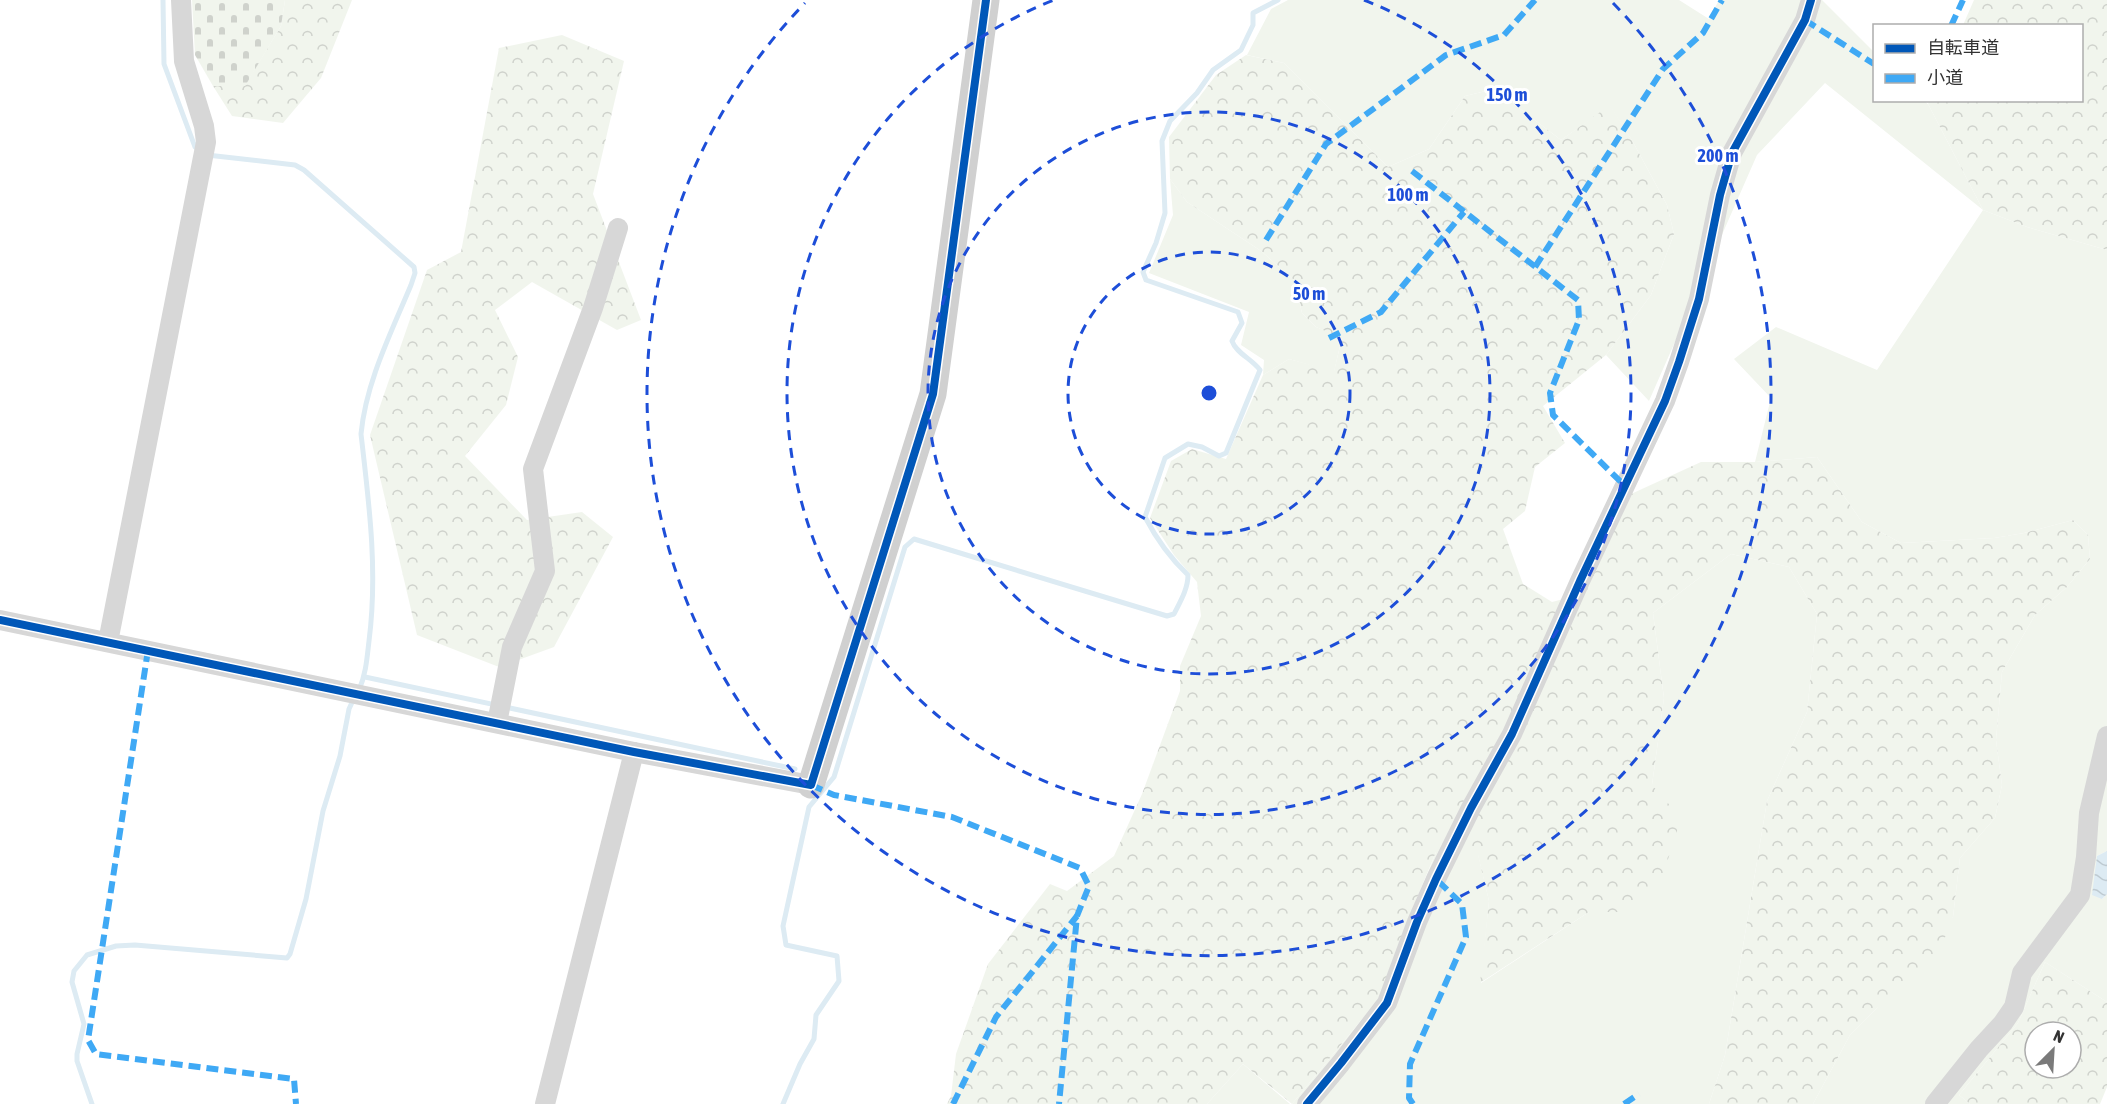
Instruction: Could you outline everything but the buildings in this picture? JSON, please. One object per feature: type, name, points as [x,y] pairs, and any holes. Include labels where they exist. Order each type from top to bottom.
[{"type":"street","points":[[108,642],[204,152],[204,126],[183,61],[182,0]]},
{"type":"street","points":[[0,620],[634,752],[811,785],[933,394],[986,0]]},
{"type":"street","points":[[1307,1104],[1387,1003],[1417,922],[1436,879],[1471,808],[1512,734],[1580,581],[1665,401],[1699,299],[1720,195],[1732,153],[1804,20],[1811,0]]},
{"type":"street","points":[[497,723],[512,647],[545,571],[533,470],[593,308],[618,228]]},
{"type":"street","points":[[1935,1104],[2003,1023],[2014,1007],[2022,973],[2080,895],[2089,813],[2107,736]]},
{"type":"street","points":[[545,1104],[634,752]]},
{"type":"green space","points":[[192,0],[285,0],[281,26],[245,86],[213,86],[195,55]]},
{"type":"green space","points":[[285,0],[352,0],[321,78],[283,123],[232,116],[213,86],[245,85],[281,26]]},
{"type":"green space","points":[[1288,0],[1679,0],[1709,19],[1719,0],[1822,0],[1873,51],[1873,102],[1925,102],[1928,104],[1983,210],[1825,83],[1757,155],[1649,401],[1606,355],[1651,295],[1674,234],[1667,205],[1633,142],[1610,106],[1561,140],[1494,89],[1465,96],[1429,149],[1388,167],[1284,63],[1247,55],[1271,9]]},
{"type":"green space","points":[[1974,0],[2107,0],[2107,250],[2027,227],[1983,210],[1928,104],[1929,102],[2083,102],[2083,24],[1963,24]]},
{"type":"green space","points":[[562,35],[624,61],[593,194],[641,320],[617,330],[532,282],[495,310],[518,357],[506,405],[465,456],[527,520],[582,512],[613,537],[554,647],[499,667],[417,635],[370,435],[427,270],[461,252],[499,48]]},
{"type":"green space","points":[[1246,55],[1284,63],[1388,167],[1429,149],[1465,96],[1494,89],[1561,140],[1610,105],[1633,142],[1667,205],[1674,234],[1651,295],[1606,355],[1543,406],[1565,443],[1535,467],[1525,511],[1503,529],[1523,584],[1552,602],[1579,595],[1631,494],[1701,462],[1755,462],[1817,457],[1862,522],[1901,543],[1994,538],[2073,520],[2088,535],[2090,559],[2067,587],[2035,615],[2002,672],[1996,740],[2002,785],[1995,818],[1960,858],[1953,917],[1933,968],[1877,1008],[1850,1035],[1813,1104],[1709,1104],[1725,1055],[1767,801],[1807,712],[1817,614],[1789,567],[1731,554],[1653,613],[1664,698],[1652,785],[1681,818],[1658,891],[1630,912],[1589,912],[1480,983],[1489,901],[1478,855],[1436,852],[1377,1001],[1292,1104],[1243,1064],[1207,1104],[947,1104],[951,1096],[956,1054],[988,964],[1050,884],[1067,891],[1114,856],[1142,794],[1180,691],[1180,666],[1201,616],[1197,582],[1174,555],[1150,518],[1171,461],[1192,449],[1226,459],[1263,375],[1289,359],[1334,371],[1342,338],[1316,327],[1302,313],[1294,280],[1261,251],[1187,202],[1170,179],[1169,137],[1216,75]]},
{"type":"green space","points":[[1170,179],[1187,202],[1261,251],[1294,280],[1302,313],[1316,327],[1342,337],[1334,372],[1289,359],[1263,375],[1264,360],[1241,345],[1249,312],[1149,273],[1173,215]]},
{"type":"green space","points":[[1983,210],[2027,227],[2107,250],[2107,851],[2097,856],[2102,899],[2107,894],[2107,1002],[2045,962],[2018,1023],[1959,1095],[1970,1104],[1813,1104],[1850,1035],[1877,1008],[1953,917],[1960,858],[1995,818],[2002,785],[1996,740],[2002,672],[2035,615],[2067,587],[2090,559],[2088,535],[2073,520],[1994,538],[1901,543],[1862,522],[1817,457],[1755,462],[1771,398],[1734,359],[1776,327],[1877,370]]},
{"type":"green space","points":[[1731,554],[1789,567],[1817,614],[1807,712],[1767,801],[1725,1055],[1709,1104],[1292,1104],[1377,1001],[1436,852],[1478,854],[1489,901],[1481,983],[1589,912],[1630,912],[1664,698],[1653,613]]},
{"type":"green space","points":[[2045,962],[2107,1002],[2107,1087],[2100,1104],[1970,1104],[1959,1095],[2018,1023]]},
{"type":"green space","points":[[1243,1064],[1290,1104],[1207,1104]]},
{"type":"water","points":[[2107,851],[2107,894],[2102,899],[2092,895],[2097,856]]},
{"type":"waterway","points":[[163,0],[164,64],[195,147],[207,155],[295,165],[304,170],[414,267],[415,273],[411,285],[374,377],[361,434],[371,537],[373,589],[367,660],[359,690]]},
{"type":"waterway","points":[[783,1104],[800,1064],[814,1039],[816,1015],[839,981],[837,956],[786,945],[783,926],[809,807],[834,777],[905,547],[914,539],[1167,616],[1174,614],[1183,595],[1188,575],[1164,548],[1145,517],[1165,458],[1188,444],[1202,447],[1219,456],[1226,453],[1260,370],[1237,349],[1232,341],[1242,323],[1238,312],[1146,280],[1143,272],[1156,243],[1165,213],[1162,141],[1170,121],[1197,93],[1213,70],[1241,50],[1253,25],[1253,13],[1278,0]]},
{"type":"waterway","points":[[365,677],[795,769]]},
{"type":"waterway","points":[[92,1104],[77,1061],[84,1024],[72,982],[74,971],[87,955],[116,946],[135,945],[287,958],[306,899],[323,811],[340,756],[349,709],[354,698]]},
{"type":"marked path","points":[[1266,240],[1326,144],[1446,55],[1504,35],[1535,0]]},
{"type":"marked path","points":[[1535,267],[1663,69],[1703,33],[1722,0]]},
{"type":"marked path","points":[[1952,24],[1963,0]]},
{"type":"marked path","points":[[1805,20],[1873,63]]},
{"type":"marked path","points":[[1412,171],[1578,300],[1579,320],[1550,393],[1553,415],[1624,485]]},
{"type":"marked path","points":[[1329,338],[1381,312],[1464,212]]},
{"type":"marked path","points":[[148,650],[88,1040],[96,1054],[294,1079],[296,1104]]},
{"type":"marked path","points":[[811,785],[834,795],[952,817],[1080,868],[1089,886],[1077,916],[1059,1104]]},
{"type":"marked path","points":[[1413,1104],[1409,1098],[1410,1064],[1466,937],[1462,904],[1436,879]]},
{"type":"marked path","points":[[953,1104],[996,1017],[1077,916]]},
{"type":"marked path","points":[[1624,1104],[1639,1094]]},
{"type":"cycle path","points":[[0,620],[634,752],[811,785],[933,394],[986,0]]},
{"type":"cycle path","points":[[1307,1104],[1387,1003],[1417,922],[1436,879],[1471,808],[1512,734],[1580,581],[1665,401],[1699,299],[1720,195],[1732,153],[1805,20],[1811,0]]}]
